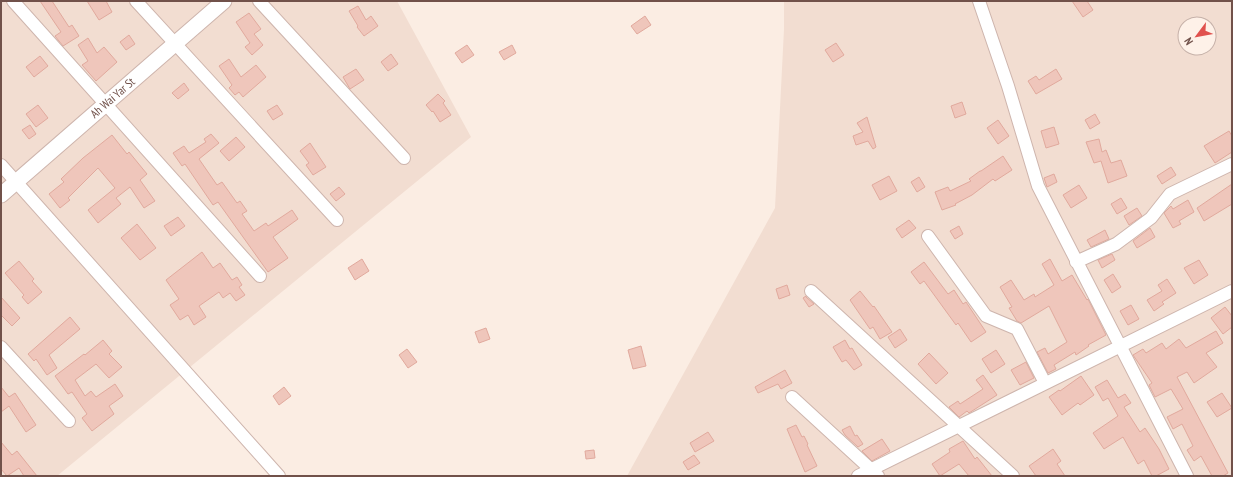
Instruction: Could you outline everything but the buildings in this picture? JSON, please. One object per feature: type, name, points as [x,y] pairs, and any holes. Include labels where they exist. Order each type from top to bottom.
[{"type":"street","points":[[13,1],[260,276]]},
{"type":"street","points":[[136,1],[337,220]]},
{"type":"street","name":"Ah Wai Yar St","points":[[1,195],[224,1]]},
{"type":"street","points":[[259,1],[404,158]]},
{"type":"street","points":[[979,1],[1008,86],[1038,186],[1187,476]]},
{"type":"street","points":[[1076,262],[1116,244],[1151,218],[1170,194],[1232,164]]},
{"type":"street","points":[[1,165],[278,476]]},
{"type":"street","points":[[928,236],[986,316],[1017,329],[1045,383]]},
{"type":"street","points":[[811,291],[1013,476]]},
{"type":"street","points":[[858,476],[874,473],[959,426],[1232,291]]},
{"type":"street","points":[[1,347],[69,421]]},
{"type":"street","points":[[792,397],[874,473]]},
{"type":"shaded area","points":[[1,1],[397,1],[471,137],[57,476],[1,476]]},
{"type":"shaded area","points":[[784,1],[1232,1],[1232,476],[627,476],[775,208],[784,29]]}]
